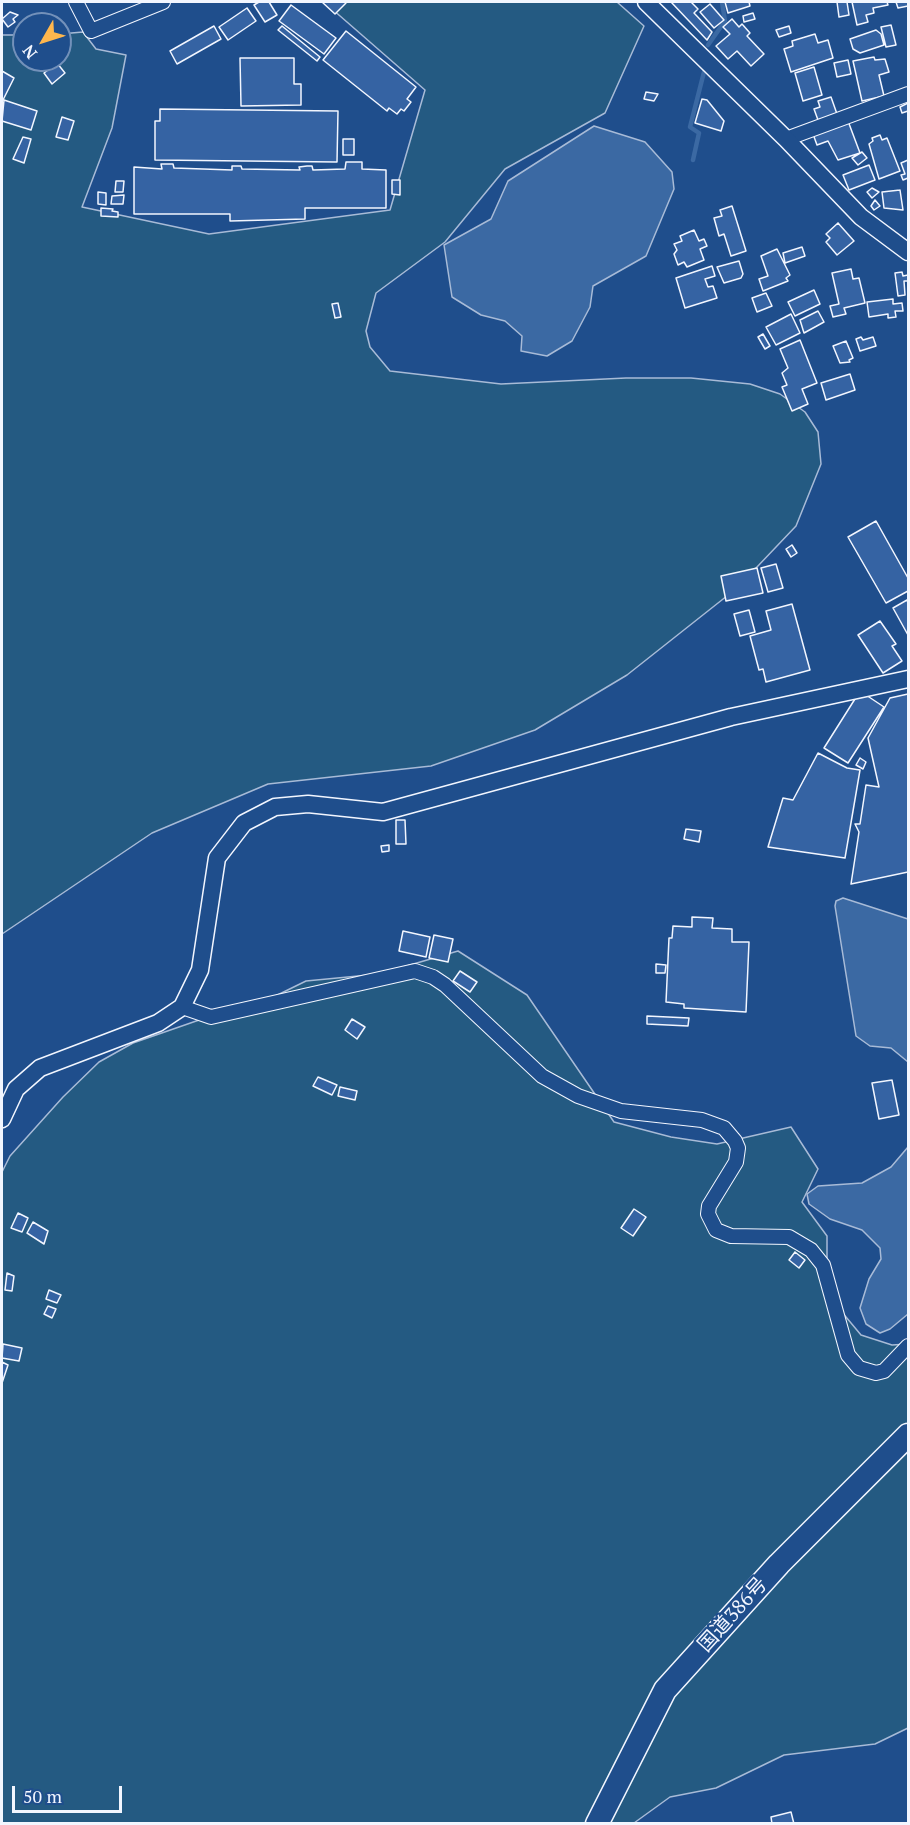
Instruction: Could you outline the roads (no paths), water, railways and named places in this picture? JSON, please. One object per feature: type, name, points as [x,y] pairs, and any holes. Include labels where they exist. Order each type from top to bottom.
[{"type":"highway","name":"国道386号","points":[[597,1824],[665,1690],[779,1564],[909,1435]]},
{"type":"street","points":[[76,2],[91,31],[163,2]]},
{"type":"street","points":[[646,2],[786,139],[861,217],[909,252]]},
{"type":"street","points":[[786,139],[909,94]]},
{"type":"street","points":[[2,1119],[16,1089],[40,1068],[158,1023],[182,1007],[200,970],[217,858],[244,823],[275,807],[308,804],[383,812],[731,717],[909,679]]},
{"type":"street","points":[[182,1007],[211,1017],[415,971],[433,977],[542,1076],[578,1096],[621,1111],[702,1120],[724,1128],[738,1148],[736,1162],[709,1206],[708,1214],[716,1230],[731,1236],[789,1237],[812,1250],[823,1264],[848,1355],[859,1368],[876,1373],[884,1371],[909,1346]]},
{"type":"waterway","points":[[708,45],[725,21],[722,2]]},
{"type":"waterway","points":[[693,160],[699,133],[690,127],[704,72]]}]
